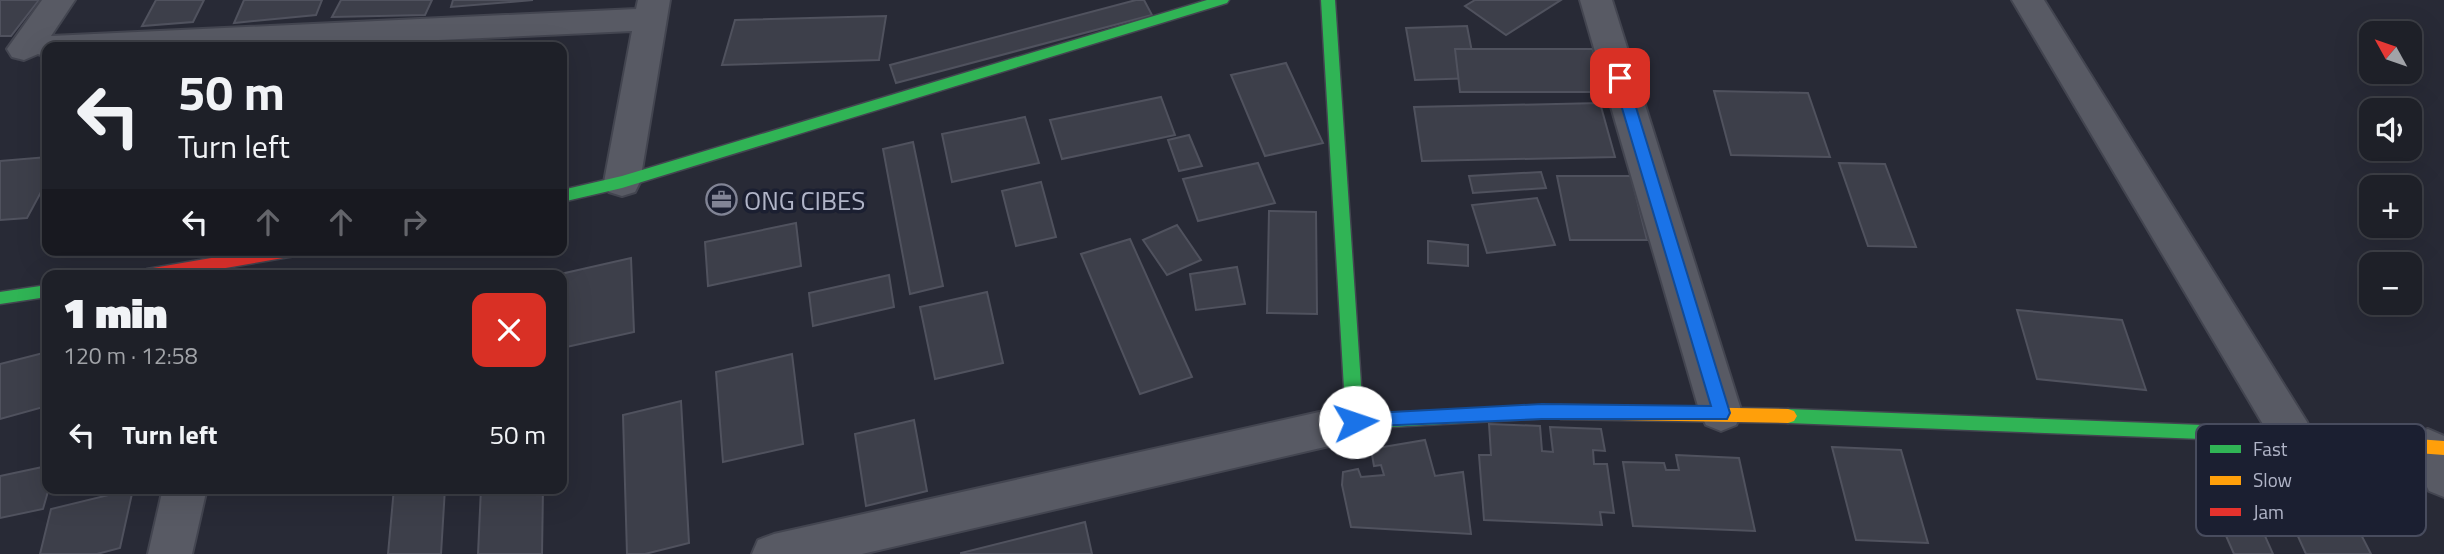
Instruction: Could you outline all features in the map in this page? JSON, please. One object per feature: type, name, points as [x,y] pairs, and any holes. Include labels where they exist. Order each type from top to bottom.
[{"type":"street","points":[[31,48],[59,0]]},
{"type":"street","points":[[567,195],[622,182],[1222,0]]},
{"type":"street","points":[[1328,0],[1355,422]]},
{"type":"street","points":[[1596,0],[1721,413]]},
{"type":"street","points":[[2028,0],[2285,424]]},
{"type":"street","points":[[129,42],[652,10],[622,182]]},
{"type":"street","points":[[211,270],[236,268],[275,256]]},
{"type":"street","points":[[0,298],[42,291]]},
{"type":"street","points":[[774,554],[1355,422],[1542,412],[1721,413],[2196,431]]},
{"type":"street","points":[[170,554],[184,494]]},
{"type":"building","points":[[0,0],[39,0],[11,36],[0,36]]},
{"type":"building","points":[[156,0],[204,0],[193,22],[142,26]]},
{"type":"building","points":[[244,0],[322,0],[316,15],[234,23]]},
{"type":"building","points":[[341,0],[432,0],[425,15],[332,17]]},
{"type":"building","points":[[453,0],[533,0],[451,7]]},
{"type":"building","points":[[1144,0],[1152,15],[896,83],[890,65]]},
{"type":"building","points":[[1475,0],[1561,0],[1506,35],[1465,6]]},
{"type":"building","points":[[886,16],[879,60],[722,65],[735,20]]},
{"type":"building","points":[[1467,26],[1477,78],[1415,80],[1406,28]]},
{"type":"building","points":[[1455,49],[1593,49],[1602,92],[1460,92]]},
{"type":"building","points":[[1286,63],[1323,143],[1265,156],[1231,75]]},
{"type":"building","points":[[1714,91],[1808,93],[1830,157],[1731,155]]},
{"type":"building","points":[[1161,97],[1175,135],[1062,159],[1050,120]]},
{"type":"building","points":[[1600,103],[1615,157],[1422,161],[1414,107]]},
{"type":"building","points":[[1025,117],[1039,163],[952,182],[942,134]]},
{"type":"building","points":[[1189,135],[1202,166],[1179,171],[1168,140]]},
{"type":"building","points":[[913,142],[943,286],[910,294],[883,149]]},
{"type":"building","points":[[42,157],[42,190],[27,218],[0,220],[0,161]]},
{"type":"building","points":[[1258,163],[1275,203],[1198,221],[1183,179]]},
{"type":"building","points":[[1839,163],[1885,164],[1916,247],[1868,246]]},
{"type":"building","points":[[1541,172],[1546,188],[1473,193],[1469,176]]},
{"type":"building","points":[[1557,176],[1631,176],[1647,240],[1570,240]]},
{"type":"building","points":[[1041,182],[1056,237],[1016,246],[1002,191]]},
{"type":"building","points":[[1537,198],[1555,245],[1487,253],[1472,205]]},
{"type":"building","points":[[1269,211],[1316,212],[1317,314],[1267,313]]},
{"type":"building","points":[[796,223],[801,266],[708,286],[705,242]]},
{"type":"building","points":[[1177,225],[1201,260],[1167,275],[1143,240]]},
{"type":"building","points":[[1130,239],[1192,377],[1140,394],[1081,254]]},
{"type":"building","points":[[1428,241],[1468,245],[1468,266],[1428,263]]},
{"type":"building","points":[[631,258],[634,332],[567,347],[567,273]]},
{"type":"building","points":[[1237,267],[1245,304],[1196,310],[1190,274]]},
{"type":"building","points":[[889,275],[894,307],[813,326],[809,293]]},
{"type":"building","points":[[987,292],[1003,363],[935,379],[920,307]]},
{"type":"building","points":[[2017,310],[2122,320],[2146,390],[2037,379]]},
{"type":"building","points":[[42,353],[42,407],[0,419],[0,364]]},
{"type":"building","points":[[792,354],[803,444],[723,462],[716,372]]},
{"type":"building","points":[[681,401],[689,543],[645,554],[627,554],[623,415]]},
{"type":"building","points":[[914,420],[927,491],[866,506],[855,434]]},
{"type":"building","points":[[1489,424],[1540,426],[1542,451],[1553,452],[1550,427],[1601,429],[1605,451],[1593,450],[1594,464],[1607,464],[1614,513],[1600,512],[1602,525],[1484,520],[1479,455],[1491,455]]},
{"type":"building","points":[[1425,440],[1435,476],[1463,472],[1471,534],[1351,527],[1342,485],[1343,472],[1358,469],[1361,477],[1384,475],[1381,465],[1374,466],[1371,449]]},
{"type":"building","points":[[1832,447],[1901,450],[1928,543],[1856,540]]},
{"type":"building","points":[[1676,455],[1739,458],[1755,531],[1633,526],[1623,462],[1664,463],[1666,470],[1679,470]]},
{"type":"building","points":[[42,467],[42,494],[47,494],[43,509],[0,518],[0,476]]},
{"type":"building","points":[[112,494],[132,494],[120,548],[97,554],[40,554],[51,509]]},
{"type":"building","points":[[393,494],[445,494],[441,554],[388,554]]},
{"type":"building","points":[[481,494],[543,494],[542,554],[478,554]]},
{"type":"building","points":[[1085,522],[1092,554],[961,554],[961,553]]},
{"type":"building","points":[[2226,536],[2265,536],[2273,554],[2234,554]]},
{"type":"building","points":[[2298,536],[2362,536],[2371,554],[2306,554]]},
{"type":"traffic: fast","points":[[567,195],[622,182],[1222,0]]},
{"type":"traffic: fast","points":[[1328,0],[1355,422],[1561,412]]},
{"type":"traffic: fast","points":[[0,298],[42,292]]},
{"type":"traffic: fast","points":[[1788,416],[2196,432]]},
{"type":"traffic: slow","points":[[1561,412],[1788,416]]},
{"type":"traffic: slow","points":[[2426,447],[2444,448]]},
{"type":"traffic: jam","points":[[177,270],[259,256]]},
{"type":"place","name":"ONG CIBES","points":[[721,200]]},
{"type":"route","points":[[1355,422],[1542,412],[1721,413],[1620,78]]}]
